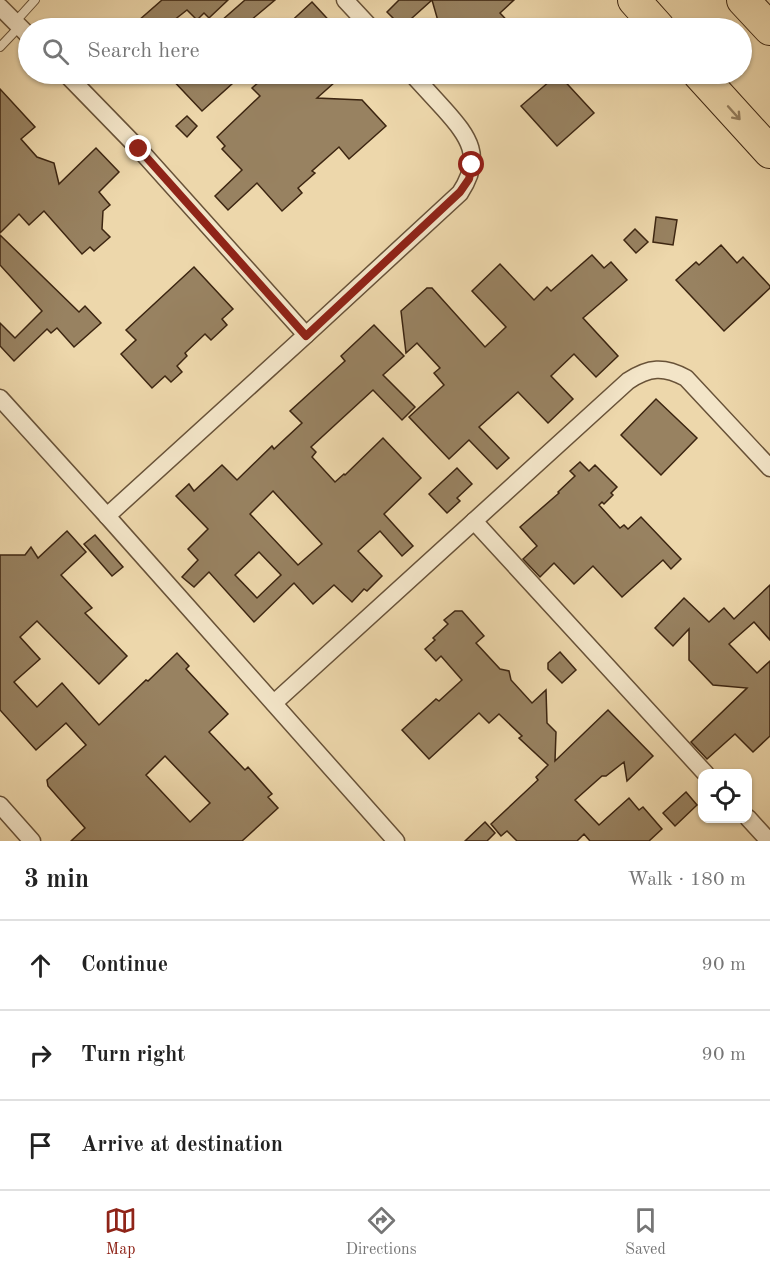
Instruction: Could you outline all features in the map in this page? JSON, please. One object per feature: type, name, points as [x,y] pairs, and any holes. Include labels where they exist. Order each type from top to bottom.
[{"type":"highway","points":[[634,0],[650,18]]},
{"type":"highway","points":[[743,0],[770,29]]},
{"type":"highway","points":[[708,84],[770,152]]},
{"type":"street","points":[[345,0],[362,18]]},
{"type":"street","points":[[0,7],[18,23]]},
{"type":"street","points":[[76,84],[139,149],[306,336]]},
{"type":"street","points":[[107,516],[306,336],[460,192],[469,179],[472,165],[471,148],[464,134],[421,84]]},
{"type":"street","points":[[274,703],[638,374],[650,370],[663,370],[675,372],[686,378],[770,468]]},
{"type":"street","points":[[0,398],[396,841]]},
{"type":"street","points":[[474,521],[701,769]]},
{"type":"street","points":[[0,805],[32,841]]},
{"type":"street","points":[[752,823],[768,841]]},
{"type":"lane","points":[[26,18],[35,0]]},
{"type":"lane","points":[[0,47],[18,31]]},
{"type":"building","points":[[162,0],[228,0],[209,18],[204,13],[199,18],[195,18],[187,10],[177,18],[141,18]]},
{"type":"building","points":[[245,0],[275,0],[254,18],[224,18]]},
{"type":"building","points":[[399,0],[432,0],[412,18],[393,18],[387,12]]},
{"type":"building","points":[[432,0],[514,0],[500,13],[505,18],[437,18]]},
{"type":"building","points":[[312,2],[327,18],[295,18]]},
{"type":"building","points":[[176,84],[232,84],[202,111]]},
{"type":"building","points":[[257,84],[333,84],[317,98],[362,100],[386,126],[349,159],[339,147],[312,171],[315,173],[298,188],[302,193],[282,211],[257,183],[228,210],[215,196],[242,170],[222,149],[225,146],[217,137],[260,96],[252,88]]},
{"type":"building","points":[[546,84],[567,84],[594,113],[557,146],[521,106]]},
{"type":"building","points":[[0,89],[35,127],[21,139],[37,157],[54,163],[59,184],[96,148],[119,172],[99,192],[110,205],[103,211],[102,229],[110,237],[94,251],[90,247],[82,254],[44,211],[29,225],[19,214],[0,233]]},
{"type":"building","points":[[187,116],[197,126],[187,137],[176,126]]},
{"type":"building","points":[[656,217],[677,220],[673,245],[653,242]]},
{"type":"building","points":[[635,229],[648,242],[636,253],[624,240]]},
{"type":"building","points":[[0,235],[79,312],[85,306],[101,323],[74,347],[57,328],[51,333],[47,329],[14,361],[0,346],[0,323],[15,338],[42,311],[0,265]]},
{"type":"building","points":[[721,245],[737,263],[743,257],[770,286],[724,331],[676,280],[696,262],[699,265]]},
{"type":"building","points":[[592,255],[604,268],[611,262],[627,280],[583,318],[618,356],[596,377],[574,354],[551,376],[573,399],[548,423],[518,392],[479,427],[509,458],[497,469],[469,440],[449,459],[409,417],[444,385],[434,373],[440,368],[417,343],[406,353],[401,311],[427,288],[432,288],[485,347],[506,327],[472,291],[500,264],[534,300],[547,287],[551,291]]},
{"type":"building","points":[[194,267],[233,309],[222,319],[227,325],[211,340],[205,334],[185,353],[187,356],[177,366],[182,372],[171,382],[165,376],[152,388],[121,354],[136,340],[126,330]]},
{"type":"building","points":[[374,325],[404,356],[383,375],[415,407],[402,420],[373,390],[311,447],[316,452],[312,457],[335,482],[383,438],[421,478],[384,514],[413,546],[402,556],[380,531],[358,551],[382,576],[367,591],[364,589],[352,602],[334,585],[313,604],[294,583],[254,622],[209,572],[194,587],[182,577],[198,560],[188,549],[208,529],[176,496],[189,484],[194,491],[222,465],[237,480],[272,446],[274,449],[302,423],[290,411],[345,361],[341,356]],"holes":[[[273,491],[322,544],[298,565],[250,514]],[[259,552],[281,575],[257,598],[235,575]]]},
{"type":"building","points":[[656,399],[697,438],[661,475],[621,435]]},
{"type":"building","points":[[580,462],[589,471],[595,465],[617,487],[604,504],[602,502],[599,505],[620,528],[624,525],[628,529],[641,517],[681,559],[671,569],[663,560],[622,597],[593,566],[574,584],[554,563],[540,577],[523,559],[537,546],[520,527],[575,476],[570,471]]},
{"type":"building","points":[[457,468],[472,484],[457,498],[460,501],[447,513],[429,494]]},
{"type":"building","points":[[67,531],[86,552],[61,575],[92,608],[85,613],[127,656],[99,684],[37,621],[20,637],[40,659],[14,682],[37,707],[62,683],[99,725],[177,653],[189,666],[186,669],[228,714],[209,732],[245,770],[248,767],[272,794],[268,797],[278,808],[242,841],[71,841],[85,828],[48,786],[47,780],[86,745],[66,723],[36,750],[0,710],[0,555],[25,555],[31,547],[38,558]],"holes":[[[165,756],[210,803],[190,822],[146,775]]]},
{"type":"building","points":[[95,535],[123,567],[112,576],[84,544]]},
{"type":"building","points":[[770,585],[770,640],[754,622],[729,644],[757,673],[770,661],[770,736],[753,752],[735,734],[707,759],[691,742],[747,688],[713,685],[689,660],[689,629],[673,646],[655,628],[684,598],[709,622],[724,608],[734,619]]},
{"type":"building","points":[[455,611],[462,611],[484,636],[476,643],[500,669],[509,671],[511,680],[532,703],[546,690],[547,723],[556,732],[555,761],[608,710],[653,756],[627,781],[624,762],[606,776],[602,776],[575,800],[599,825],[629,798],[639,810],[643,807],[662,829],[649,841],[590,841],[584,834],[577,841],[517,841],[507,831],[501,836],[491,824],[538,780],[536,777],[548,765],[519,738],[522,736],[499,714],[489,723],[479,713],[429,759],[402,730],[436,699],[439,701],[462,680],[441,656],[436,661],[425,649],[448,624],[444,620]]},
{"type":"building","points":[[560,652],[576,670],[562,683],[548,669],[548,663]]},
{"type":"building","points":[[686,792],[697,805],[675,826],[663,813]]},
{"type":"building","points":[[485,822],[495,833],[487,841],[465,841]]},
{"type":"route","points":[[139,149],[306,336],[460,192],[469,179],[472,165]]}]
